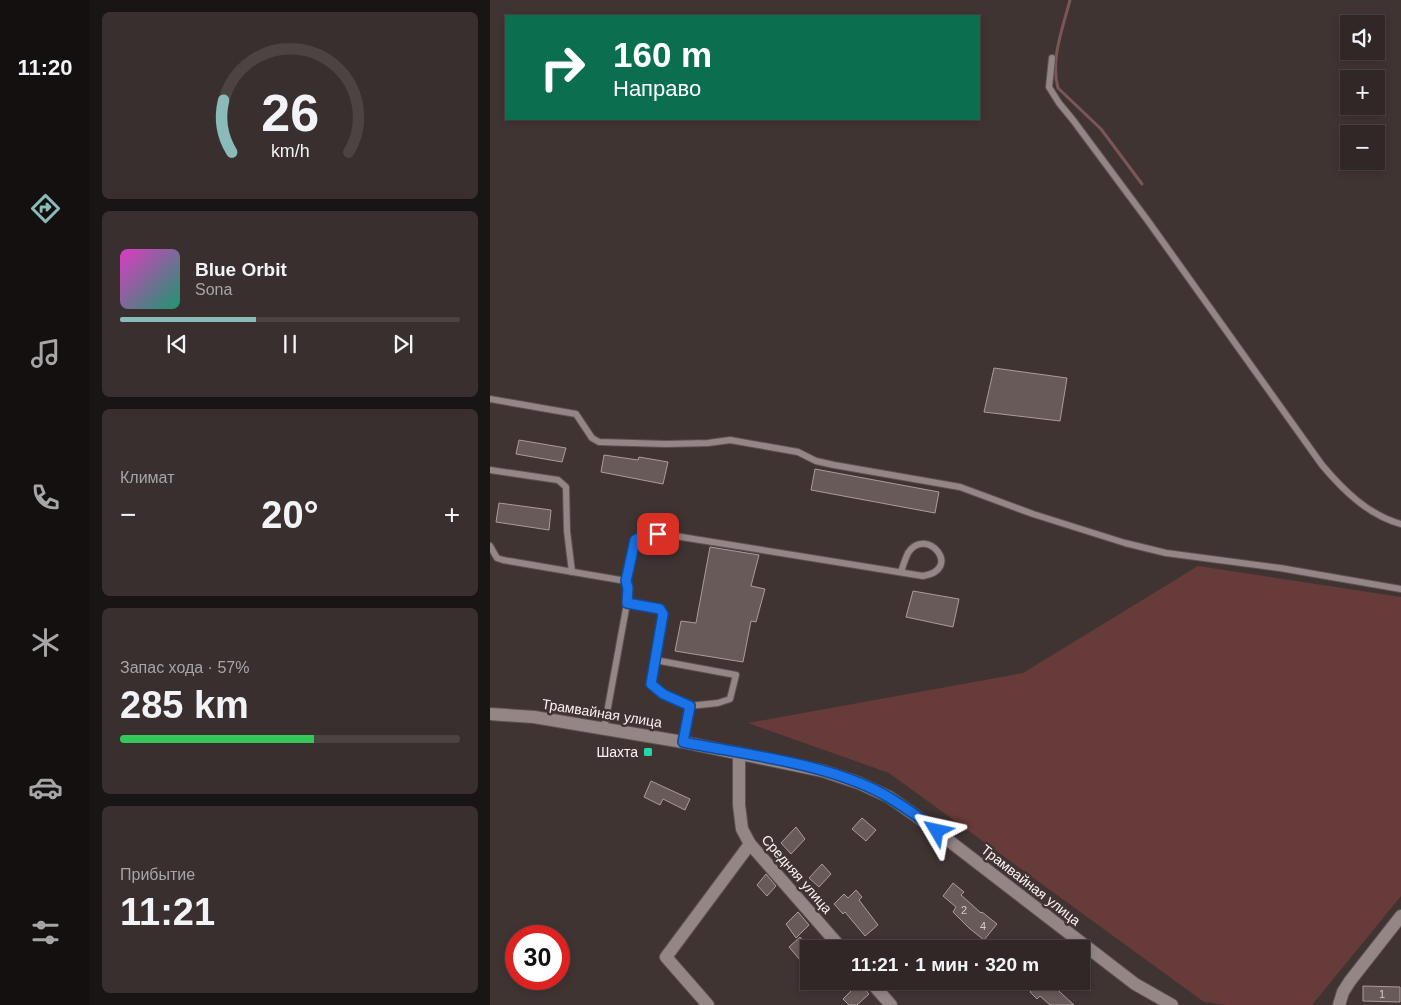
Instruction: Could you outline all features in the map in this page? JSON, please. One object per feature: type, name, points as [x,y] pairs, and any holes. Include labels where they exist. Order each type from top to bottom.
[{"type":"street","name":"Трамвайная улица","points":[[490,714],[534,717],[683,742],[823,771],[859,783],[889,797],[966,853],[1134,984],[1172,1005]]},
{"type":"street","name":"Средняя улица","points":[[739,753],[739,805],[742,829],[750,844],[834,940]]},
{"type":"street","points":[[708,1005],[666,957],[750,844]]},
{"type":"street","points":[[1339,1005],[1343,992],[1350,981],[1401,916]]},
{"type":"street","points":[[878,990],[891,1005]]},
{"type":"lane","points":[[1052,58],[1049,87],[1059,103],[1148,222],[1322,465],[1338,484],[1352,496],[1371,510],[1391,521],[1401,524]]},
{"type":"lane","points":[[490,399],[576,414],[587,432],[599,442],[666,444],[708,443],[730,440],[798,452],[816,461],[834,465],[960,487],[1033,514],[1125,543],[1158,551],[1280,568],[1401,589]]},
{"type":"lane","points":[[490,470],[558,480],[566,487],[567,532],[572,572]]},
{"type":"lane","points":[[604,729],[627,603],[628,588],[626,581],[635,540],[648,533],[678,536],[923,576],[934,574],[940,568],[942,560],[940,553],[932,546],[923,544],[914,547],[908,553],[901,572]]},
{"type":"lane","points":[[490,546],[497,558],[502,560],[626,581]]},
{"type":"lane","points":[[627,603],[660,609],[663,614],[655,660],[651,684],[663,694],[690,706],[718,703],[730,699],[736,675],[655,660]]},
{"type":"lane","points":[[683,742],[690,706]]},
{"type":"shaded area","points":[[1198,566],[1401,597],[1401,896],[1312,1005],[1226,1005],[1204,1002],[889,773],[748,723],[1023,673]]},
{"type":"building","points":[[994,368],[1067,378],[1060,421],[984,412]]},
{"type":"building","points":[[519,440],[566,448],[562,462],[516,454]]},
{"type":"building","points":[[604,455],[638,460],[639,457],[668,462],[663,484],[601,472]]},
{"type":"building","points":[[815,469],[939,492],[935,513],[811,490]]},
{"type":"building","points":[[499,503],[551,510],[549,530],[496,522]]},
{"type":"building","points":[[710,547],[759,555],[751,586],[765,589],[756,622],[751,621],[743,662],[675,651],[681,621],[696,623]]},
{"type":"building","points":[[913,591],[959,599],[953,627],[906,617]]},
{"type":"building","points":[[651,781],[690,799],[685,810],[663,799],[660,805],[644,797]]},
{"type":"building","points":[[862,818],[876,830],[866,841],[852,829]]},
{"type":"building","points":[[796,827],[805,839],[791,854],[781,843]]},
{"type":"building","points":[[822,864],[831,874],[819,887],[809,878]]},
{"type":"building","points":[[766,874],[776,886],[767,896],[757,885]]},
{"type":"building","points":[[953,883],[964,892],[961,895],[997,924],[984,940],[953,912],[956,907],[943,896]]},
{"type":"building","points":[[856,890],[862,897],[859,900],[878,925],[865,936],[845,912],[843,914],[834,904],[844,894],[848,898]]},
{"type":"building","points":[[798,912],[809,925],[796,938],[786,924]]},
{"type":"building","points":[[800,937],[803,940],[800,940],[800,960],[789,947]]},
{"type":"building","points":[[1363,986],[1400,987],[1400,1002],[1363,1001]]},
{"type":"building","points":[[852,990],[865,990],[869,994],[857,1005],[849,1005],[843,999]]},
{"type":"building","points":[[1032,990],[1058,990],[1074,1005],[1050,1005],[1040,996],[1037,999],[1030,992]]},
{"type":"waterway","points":[[1070,0],[1056,55],[1058,88],[1101,129],[1142,184]]},
{"type":"place","name":"Шахта","points":[[648,752]]},
{"type":"route","points":[[658,534],[648,533],[635,540],[626,581],[628,588],[627,603],[660,609],[663,614],[651,684],[663,694],[690,706],[683,742],[823,771],[859,783],[889,797],[937,831]]}]
